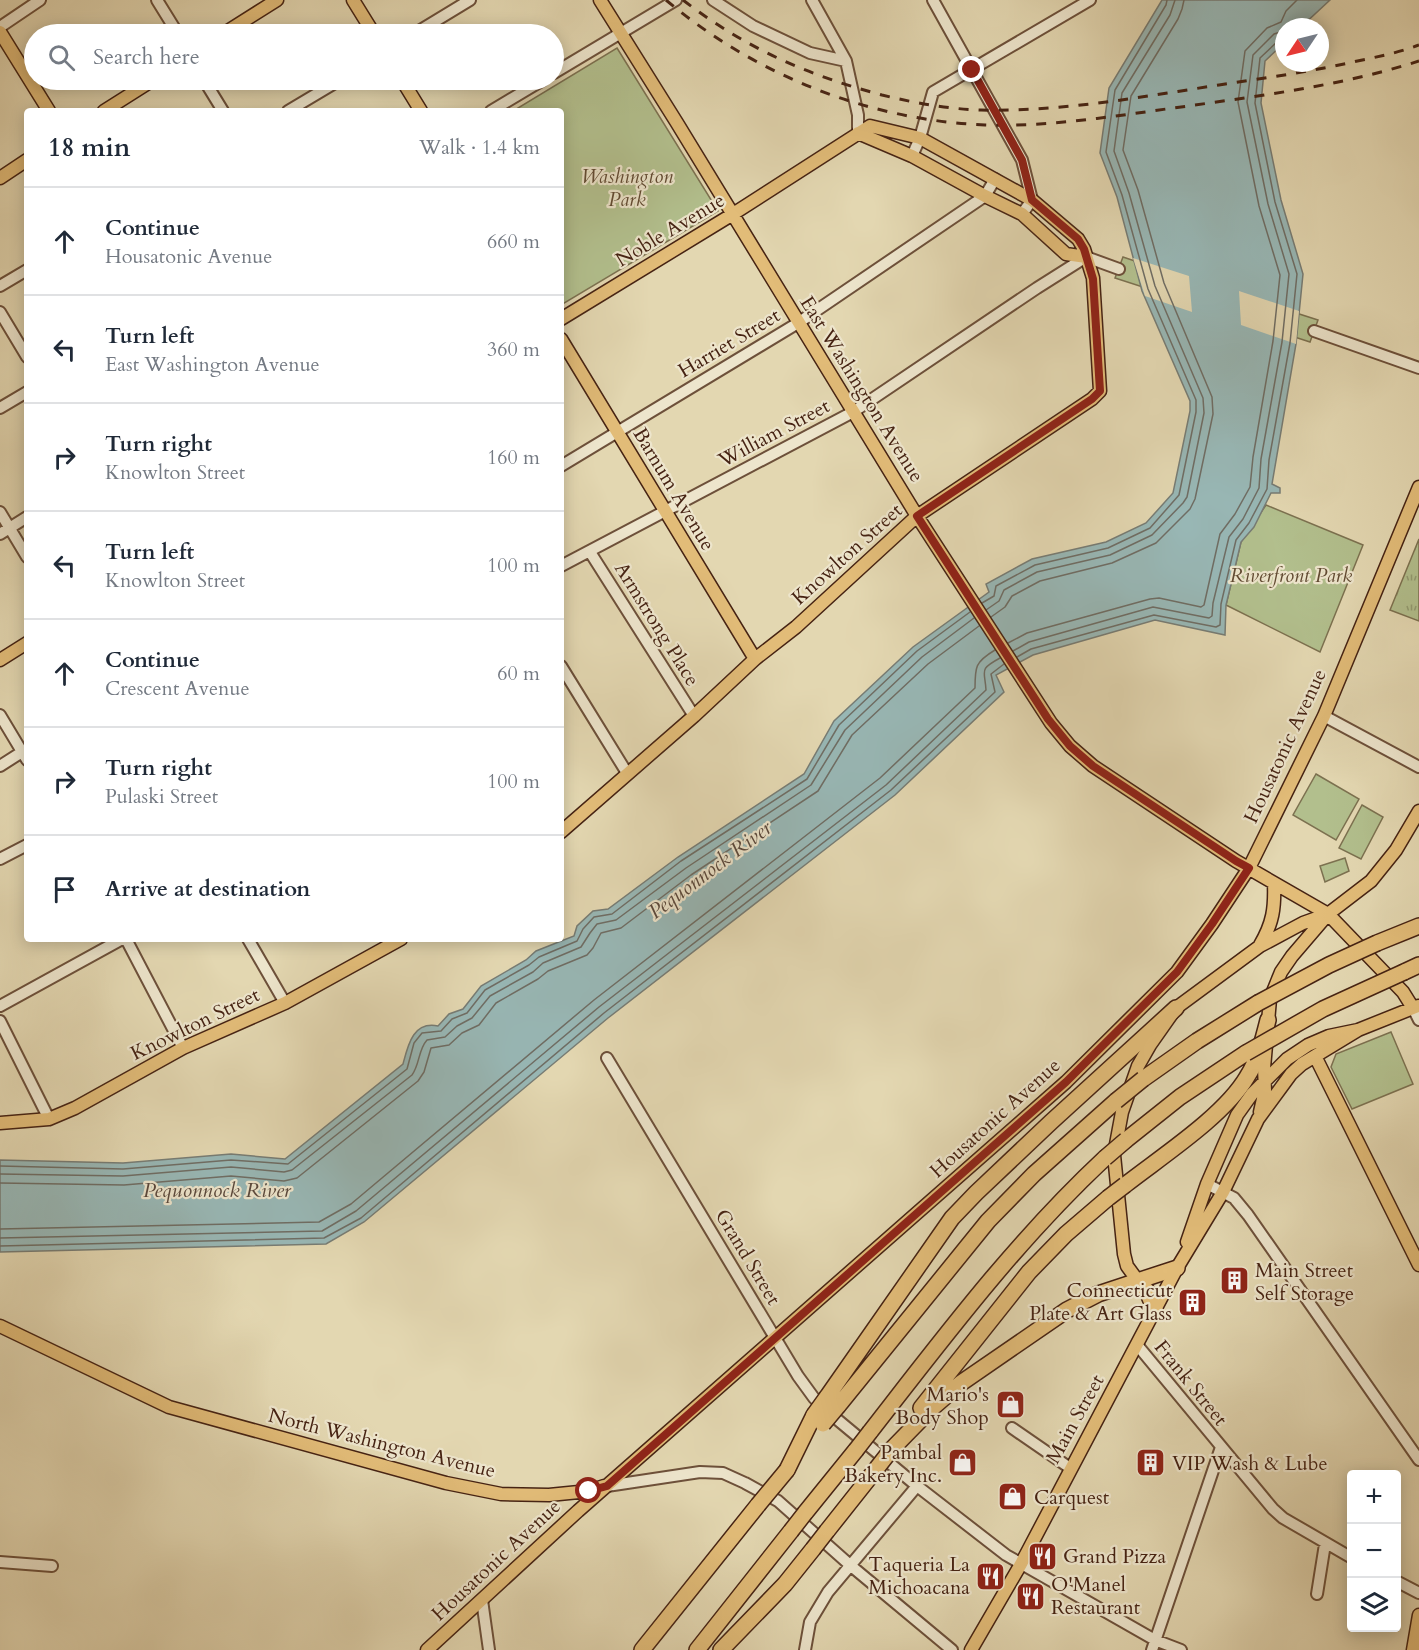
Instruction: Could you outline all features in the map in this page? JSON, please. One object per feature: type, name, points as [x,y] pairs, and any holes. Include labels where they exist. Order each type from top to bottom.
[{"type":"highway","points":[[642,1650],[786,1470],[832,1402],[988,1221],[1034,1174],[1116,1101],[1197,1041],[1258,1003],[1329,965],[1419,926]]},
{"type":"highway","points":[[696,1650],[1008,1258],[1053,1208],[1105,1158],[1180,1097],[1246,1053],[1323,1009],[1419,965]]},
{"type":"highway","points":[[832,1402],[952,1218],[1051,1122],[1176,1008]]},
{"type":"highway","points":[[721,1650],[784,1584],[813,1549],[1029,1272],[1066,1234],[1233,1096],[1254,1064],[1268,1020]]},
{"type":"highway","points":[[891,1450],[951,1391],[1039,1328],[1087,1299],[1177,1268]]},
{"type":"highway","points":[[1138,1281],[1147,1291],[1155,1310]]},
{"type":"main road","points":[[240,24],[277,0]]},
{"type":"main road","points":[[353,0],[368,24]]},
{"type":"main road","name":"East Washington Avenue","points":[[600,0],[917,516],[1048,719],[1070,746],[1093,766],[1236,861],[1328,914],[1416,1007]]},
{"type":"main road","points":[[0,32],[24,71]]},
{"type":"main road","points":[[36,90],[47,108]]},
{"type":"main road","points":[[109,108],[137,90]]},
{"type":"main road","points":[[408,90],[419,108]]},
{"type":"main road","points":[[870,126],[920,138],[1032,200],[1078,239],[1086,257],[1066,254],[1022,214],[912,156],[858,133],[870,126]]},
{"type":"main road","name":"Noble Avenue","points":[[564,317],[733,214],[858,133]]},
{"type":"main road","points":[[0,178],[24,162]]},
{"type":"main road","name":"Knowlton Street","points":[[564,829],[754,659],[796,627],[917,516],[1092,399],[1100,391],[1093,279],[1086,257]]},
{"type":"main road","name":"Barnum Avenue","points":[[564,344],[754,659]]},
{"type":"main road","name":"Housatonic Avenue","points":[[427,1650],[607,1486],[1066,1082],[1177,972],[1249,868],[1324,716],[1419,487]]},
{"type":"main road","points":[[0,660],[24,645]]},
{"type":"main road","name":"Main Street","points":[[1258,1119],[1265,1090],[1270,999],[1281,972],[1328,914],[1371,880],[1396,850],[1419,811]]},
{"type":"main road","name":"Main Street","points":[[1260,946],[1269,931],[1275,907],[1274,883]]},
{"type":"main road","name":"Main Street","points":[[1138,1281],[1127,1266],[1124,1254],[1114,1155],[1122,1112],[1138,1066],[1176,1008],[1260,946],[1303,923],[1328,914]]},
{"type":"main road","name":"Knowlton Street","points":[[0,1123],[49,1119],[75,1108],[183,1048],[285,1003],[396,942]]},
{"type":"main road","points":[[1416,1007],[1311,1051],[1419,1265]]},
{"type":"main road","name":"Main Street","points":[[1177,1268],[1207,1184],[1237,1115],[1252,1094],[1287,1059],[1311,1051]]},
{"type":"main road","name":"Main Street","points":[[971,1650],[1021,1564],[1070,1468],[1138,1346],[1177,1268],[1222,1192],[1258,1119],[1311,1051]]},
{"type":"main road","name":"North Washington Avenue","points":[[0,1326],[169,1407],[435,1480],[501,1494],[549,1495],[589,1491],[607,1486]]},
{"type":"main road","points":[[1413,1650],[1419,1615]]},
{"type":"street","points":[[0,27],[40,0]]},
{"type":"street","points":[[157,0],[172,24]]},
{"type":"street","points":[[430,24],[470,0]]},
{"type":"street","points":[[564,67],[676,0]]},
{"type":"street","points":[[713,0],[753,26],[800,48],[846,61]]},
{"type":"street","points":[[812,0],[846,61],[858,116],[858,133]]},
{"type":"street","points":[[933,0],[1022,160],[1032,200],[1022,214]]},
{"type":"street","points":[[912,156],[920,138],[933,92],[1090,0]]},
{"type":"street","points":[[210,90],[221,108]]},
{"type":"street","points":[[293,108],[323,90]]},
{"type":"street","points":[[496,108],[526,90]]},
{"type":"street","name":"Harriet Street","points":[[564,464],[798,323],[985,196],[995,179]]},
{"type":"street","points":[[1086,257],[1119,268]]},
{"type":"street","name":"William Street","points":[[564,565],[853,412],[1036,288],[1086,257]]},
{"type":"street","points":[[0,286],[24,272]]},
{"type":"street","points":[[0,312],[24,352]]},
{"type":"street","points":[[1314,332],[1419,368]]},
{"type":"street","points":[[0,408],[24,394]]},
{"type":"street","points":[[0,512],[5,531],[24,553]]},
{"type":"street","points":[[5,531],[24,519]]},
{"type":"street","name":"Armstrong Place","points":[[590,552],[693,716]]},
{"type":"street","points":[[564,671],[627,773]]},
{"type":"street","points":[[0,715],[24,754]]},
{"type":"street","points":[[1324,716],[1419,767]]},
{"type":"street","points":[[0,766],[24,756]]},
{"type":"street","points":[[0,860],[24,847]]},
{"type":"street","points":[[0,1006],[118,942]]},
{"type":"street","points":[[126,942],[183,1048]]},
{"type":"street","points":[[250,942],[285,1003]]},
{"type":"street","points":[[1416,1007],[1419,1020]]},
{"type":"street","points":[[0,1021],[49,1119]]},
{"type":"street","name":"Grand Street","points":[[607,1058],[798,1376],[814,1398],[917,1486],[1006,1555],[1153,1645],[1181,1650]]},
{"type":"street","points":[[1207,1184],[1234,1198],[1248,1215],[1419,1461]]},
{"type":"street","name":"Frank Street","points":[[1138,1346],[1273,1509],[1283,1518],[1347,1555]]},
{"type":"street","points":[[1012,1428],[1070,1468]]},
{"type":"street","points":[[1153,1645],[1221,1447]]},
{"type":"street","name":"North Washington Avenue","points":[[607,1486],[700,1472],[723,1473],[745,1483],[778,1501],[952,1650]]},
{"type":"street","points":[[806,1650],[810,1622],[828,1592],[917,1486]]},
{"type":"street","points":[[1317,1594],[1325,1544]]},
{"type":"street","points":[[0,1562],[52,1566]]},
{"type":"street","points":[[1401,1584],[1419,1593]]},
{"type":"street","points":[[482,1600],[489,1650]]},
{"type":"green space","name":"Washington Park","points":[[617,48],[718,211],[564,303],[564,108],[518,108],[548,90],[564,90],[564,80]]},
{"type":"green space","points":[[1123,257],[1188,279],[1192,303],[1115,278]]},
{"type":"green space","points":[[1240,295],[1318,320],[1310,342],[1242,320]]},
{"type":"green space","name":"Riverfront Park","points":[[1266,505],[1363,545],[1320,652],[1226,605],[1241,542]]},
{"type":"green space","points":[[1419,539],[1419,621],[1390,610]]},
{"type":"green space","points":[[1316,774],[1359,799],[1336,840],[1293,815]]},
{"type":"green space","points":[[1362,805],[1383,817],[1361,859],[1339,848]]},
{"type":"green space","points":[[1345,858],[1349,871],[1325,882],[1320,866]]},
{"type":"green space","points":[[1391,1032],[1413,1084],[1352,1109],[1331,1067],[1336,1054]]},
{"type":"water","name":"Pequonnock River","points":[[1162,0],[1330,0],[1311,18],[1275,18],[1275,52],[1265,61],[1261,103],[1281,200],[1303,274],[1296,344],[1272,484],[1280,488],[1280,493],[1271,493],[1254,527],[1241,542],[1226,605],[1225,635],[1155,620],[1033,655],[996,675],[1004,692],[895,795],[608,1018],[364,1222],[326,1244],[0,1252],[0,1160],[123,1163],[231,1154],[285,1159],[403,1064],[410,1042],[417,1031],[430,1025],[438,1026],[449,1014],[463,1009],[481,986],[526,960],[536,951],[564,942],[574,936],[577,926],[593,911],[608,909],[678,857],[804,774],[834,721],[913,647],[989,592],[986,584],[1032,559],[1106,542],[1146,523],[1173,493],[1190,411],[1190,401],[1142,291],[1117,197],[1100,153],[1109,88]]},
{"type":"pier","points":[[1133,258],[1189,276],[1192,312],[1145,296]]},
{"type":"pier","points":[[1239,291],[1299,311],[1296,344],[1241,325]]},
{"type":"railway","points":[[666,0],[700,27],[737,50],[815,89],[898,114],[985,125],[1087,120],[1246,98],[1334,83],[1419,61]]},
{"type":"railway","points":[[683,0],[753,46],[802,69],[882,95],[931,105],[968,109],[1041,109],[1130,99],[1320,69],[1387,55],[1419,45]]},
{"type":"place","name":"Main Street Self Storage","points":[[1234,1281]]},
{"type":"place","name":"Connecticut Plate & Art Glass","points":[[1193,1302]]},
{"type":"place","name":"Mario's Body Shop","points":[[1010,1405]]},
{"type":"place","name":"Pambal Bakery Inc.","points":[[963,1463]]},
{"type":"place","name":"VIP Wash & Lube","points":[[1151,1463]]},
{"type":"place","name":"Carquest","points":[[1013,1497]]},
{"type":"place","name":"Grand Pizza","points":[[1042,1556]]},
{"type":"place","name":"Taqueria La Michoacana","points":[[991,1576]]},
{"type":"place","name":"O'Manel Restaurant","points":[[1030,1596]]},
{"type":"route","points":[[589,1491],[607,1486],[1066,1082],[1177,972],[1249,868],[1093,766],[1070,746],[1048,719],[917,516],[1092,399],[1100,391],[1093,279],[1084,249],[1078,239],[1032,200],[1022,160],[972,70]]}]
